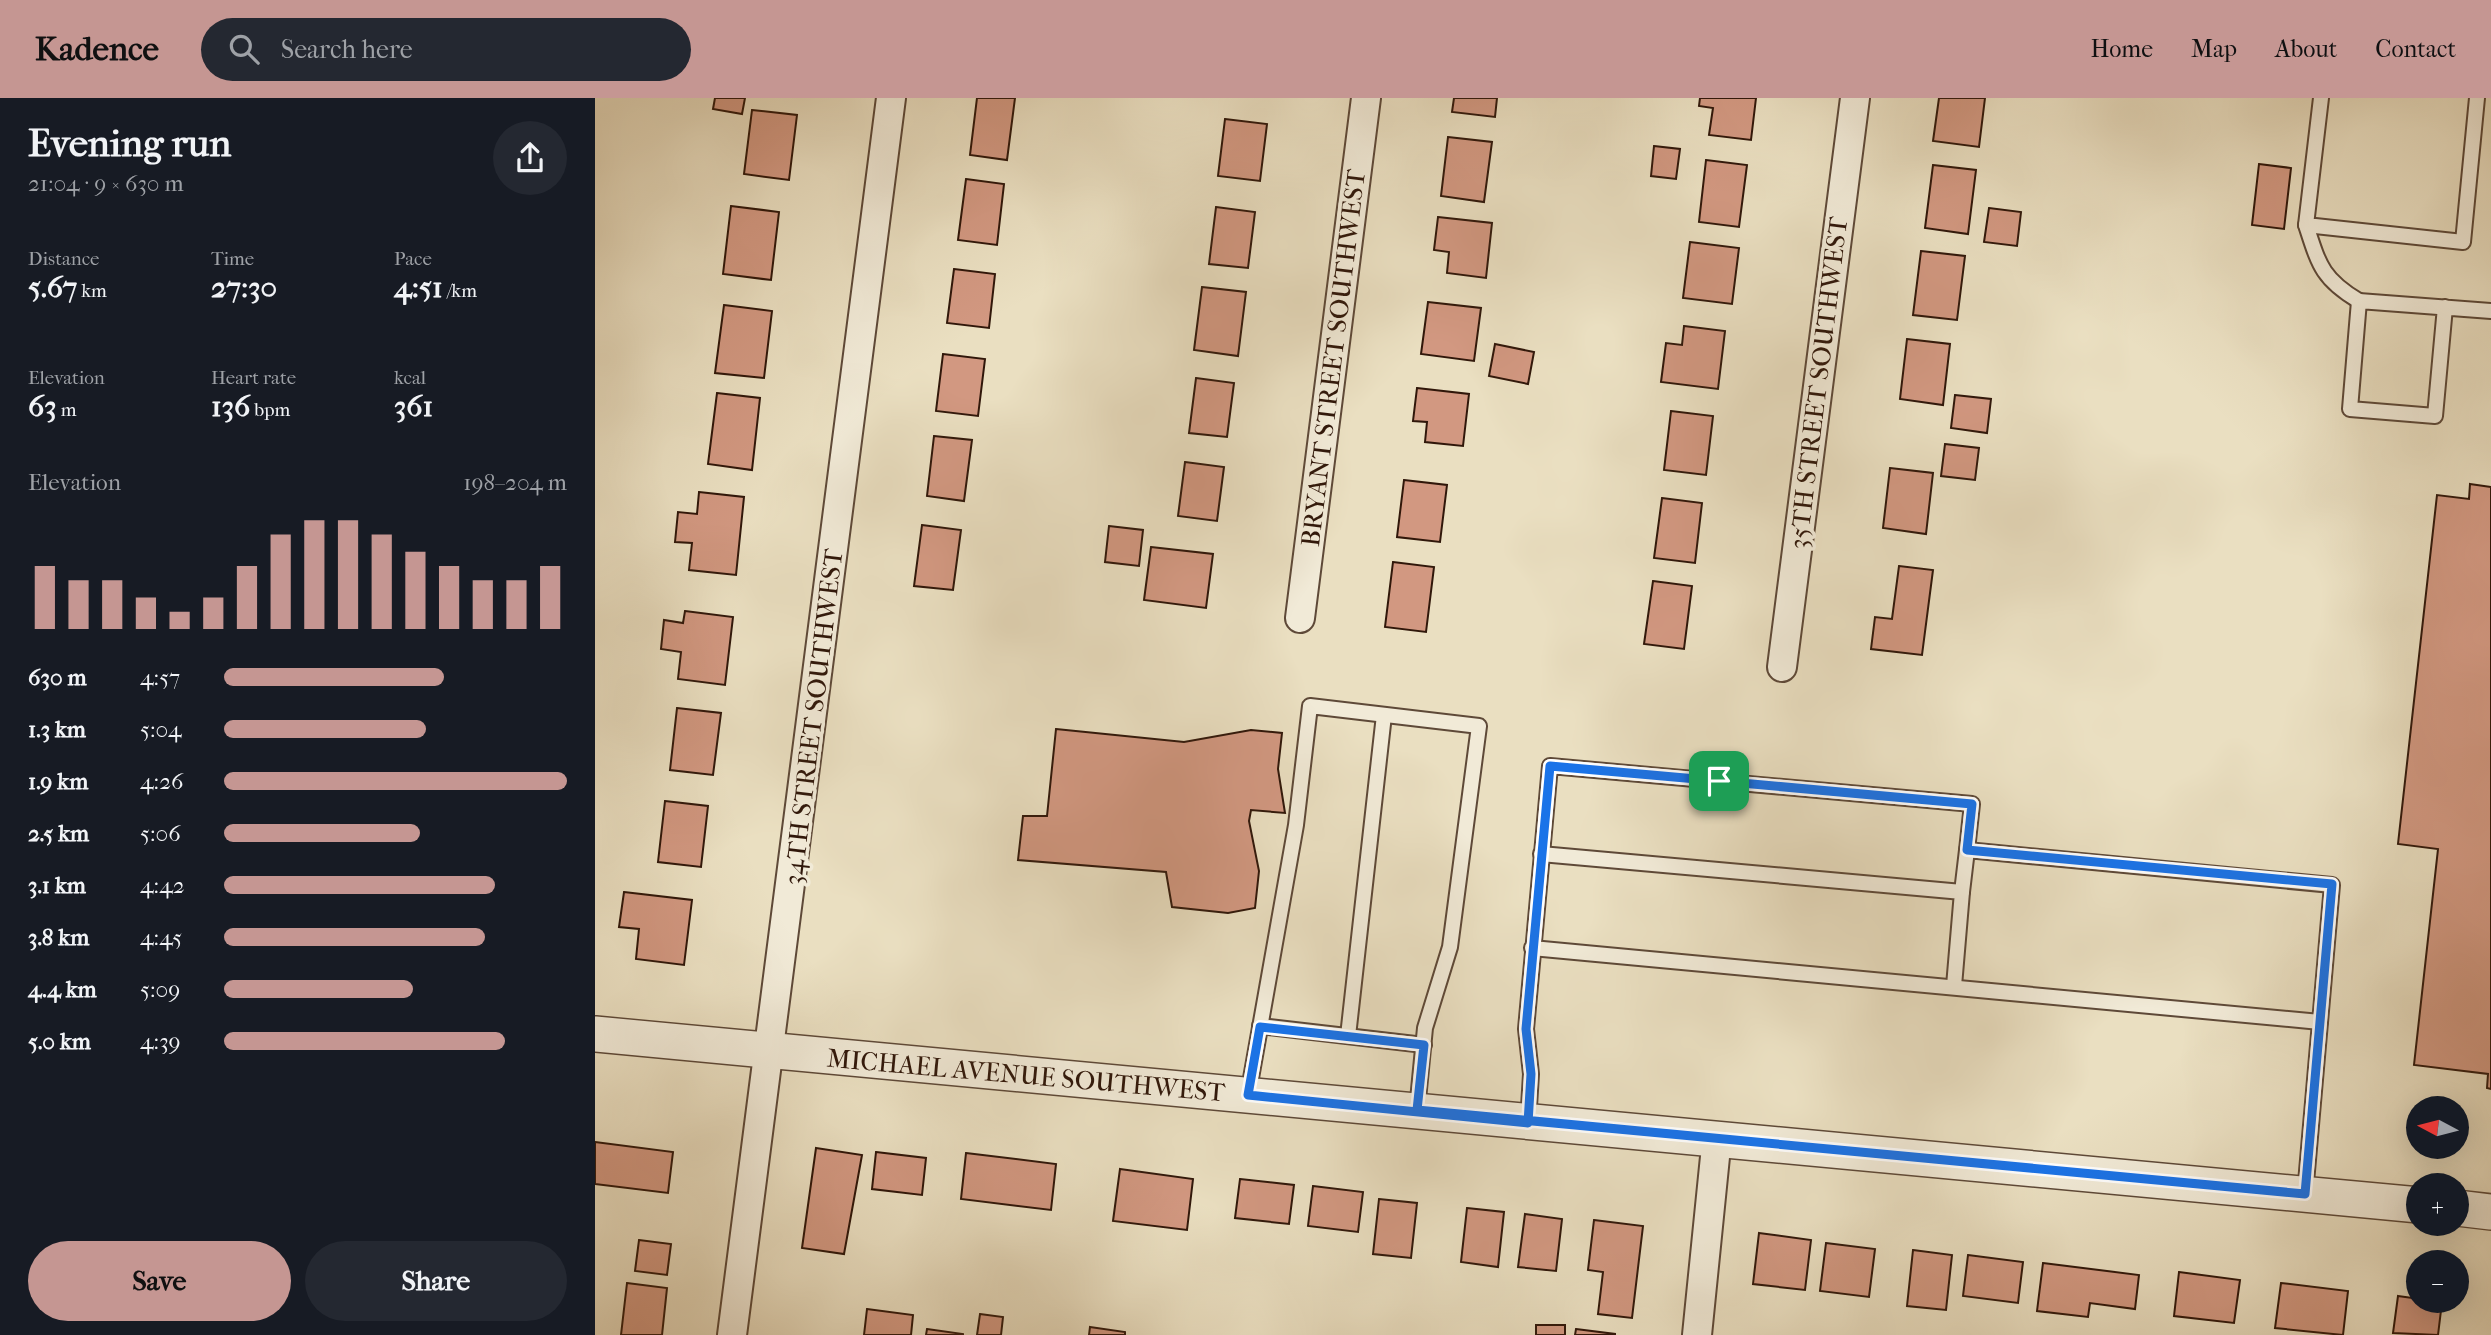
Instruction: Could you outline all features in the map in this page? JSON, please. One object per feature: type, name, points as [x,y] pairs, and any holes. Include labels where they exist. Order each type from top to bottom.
[{"type":"street","name":"34TH STREET SOUTHWEST","points":[[732,1335],[771,1051],[891,98]]},
{"type":"street","name":"BRYANT STREET SOUTHWEST","points":[[1300,618],[1366,98]]},
{"type":"street","name":"35TH STREET SOUTHWEST","points":[[1782,667],[1855,98]]},
{"type":"street","name":"MICHAEL AVENUE SOUTHWEST","points":[[595,1034],[1417,1110],[1528,1123],[1717,1137],[2406,1204]]},
{"type":"street","points":[[1697,1335],[1717,1137]]},
{"type":"street","points":[[2469,1209],[2491,1212]]},
{"type":"lane","points":[[2321,98],[2306,225],[2316,256],[2333,286],[2359,301],[2491,311]]},
{"type":"lane","points":[[2306,225],[2463,242],[2477,98]]},
{"type":"lane","points":[[2359,301],[2350,409],[2435,416],[2445,307]]},
{"type":"lane","points":[[1248,1095],[1296,825],[1310,706],[1479,726],[1450,947],[1425,1028],[1417,1110]]},
{"type":"lane","points":[[1348,1036],[1384,715]]},
{"type":"lane","points":[[1528,1123],[1531,1074],[1526,1029],[1550,766],[1972,804],[1954,986]]},
{"type":"lane","points":[[1967,850],[2332,884],[2305,1194]]},
{"type":"lane","points":[[1541,854],[1962,892]]},
{"type":"lane","points":[[1532,948],[2320,1022]]},
{"type":"lane","points":[[1260,1027],[1424,1045]]},
{"type":"building","points":[[715,98],[745,98],[742,114],[713,109]]},
{"type":"building","points":[[977,98],[1015,98],[1007,160],[970,155]]},
{"type":"building","points":[[1454,98],[1497,98],[1495,117],[1452,112]]},
{"type":"building","points":[[1700,98],[1756,98],[1751,140],[1709,135],[1713,108],[1699,106]]},
{"type":"building","points":[[1939,98],[1985,98],[1979,147],[1933,141]]},
{"type":"building","points":[[752,110],[797,115],[789,180],[744,174]]},
{"type":"building","points":[[1225,119],[1267,124],[1260,181],[1218,176]]},
{"type":"building","points":[[1448,137],[1492,142],[1484,202],[1441,196]]},
{"type":"building","points":[[1654,146],[1680,149],[1676,179],[1651,176]]},
{"type":"building","points":[[1706,160],[1747,165],[1739,227],[1699,222]]},
{"type":"building","points":[[2259,164],[2291,168],[2284,229],[2252,225]]},
{"type":"building","points":[[1933,165],[1976,170],[1968,234],[1925,228]]},
{"type":"building","points":[[966,179],[1004,184],[997,245],[958,240]]},
{"type":"building","points":[[731,206],[779,212],[771,280],[723,274]]},
{"type":"building","points":[[1216,207],[1255,212],[1248,268],[1209,264]]},
{"type":"building","points":[[1989,208],[2021,212],[2017,246],[1984,242]]},
{"type":"building","points":[[1438,217],[1492,223],[1486,278],[1447,273],[1449,252],[1434,250]]},
{"type":"building","points":[[1690,242],[1739,248],[1732,304],[1683,298]]},
{"type":"building","points":[[1921,251],[1965,256],[1957,320],[1913,315]]},
{"type":"building","points":[[954,269],[995,274],[989,328],[947,323]]},
{"type":"building","points":[[1202,287],[1246,292],[1238,356],[1194,350]]},
{"type":"building","points":[[1428,302],[1481,308],[1474,361],[1421,354]]},
{"type":"building","points":[[724,305],[772,311],[764,378],[715,373]]},
{"type":"building","points":[[1684,326],[1725,331],[1718,389],[1661,382],[1666,343],[1682,345]]},
{"type":"building","points":[[1907,339],[1950,344],[1943,405],[1900,399]]},
{"type":"building","points":[[1495,344],[1534,352],[1528,384],[1489,376]]},
{"type":"building","points":[[943,354],[985,359],[978,416],[936,411]]},
{"type":"building","points":[[1196,378],[1234,383],[1227,437],[1189,433]]},
{"type":"building","points":[[1417,388],[1469,394],[1463,446],[1425,442],[1427,422],[1413,421]]},
{"type":"building","points":[[717,393],[760,398],[752,470],[708,464]]},
{"type":"building","points":[[1955,395],[1991,399],[1987,433],[1951,428]]},
{"type":"building","points":[[1671,411],[1713,416],[1706,475],[1664,470]]},
{"type":"building","points":[[934,436],[972,440],[964,501],[927,496]]},
{"type":"building","points":[[1945,444],[1979,448],[1975,480],[1941,476]]},
{"type":"building","points":[[1185,462],[1224,467],[1217,521],[1178,516]]},
{"type":"building","points":[[1890,468],[1933,473],[1926,534],[1883,528]]},
{"type":"building","points":[[1404,480],[1447,485],[1440,542],[1397,537]]},
{"type":"building","points":[[2470,484],[2491,487],[2491,1089],[2487,1088],[2488,1074],[2414,1065],[2438,849],[2398,844],[2437,495],[2469,499]]},
{"type":"building","points":[[699,492],[744,497],[736,575],[689,570],[692,543],[675,542],[678,512],[697,514]]},
{"type":"building","points":[[1662,498],[1702,503],[1695,563],[1654,558]]},
{"type":"building","points":[[922,525],[961,530],[953,590],[914,586]]},
{"type":"building","points":[[1109,526],[1143,530],[1139,566],[1105,562]]},
{"type":"building","points":[[1151,547],[1213,554],[1206,608],[1144,600]]},
{"type":"building","points":[[1393,562],[1434,567],[1426,632],[1385,627]]},
{"type":"building","points":[[1899,566],[1933,570],[1922,655],[1871,649],[1875,617],[1892,619]]},
{"type":"building","points":[[1653,581],[1692,586],[1684,649],[1644,644]]},
{"type":"building","points":[[685,611],[733,617],[725,685],[678,679],[681,652],[661,649],[664,620],[683,623]]},
{"type":"building","points":[[677,708],[721,713],[713,775],[670,770]]},
{"type":"building","points":[[1056,729],[1184,742],[1251,730],[1282,733],[1278,769],[1285,813],[1251,810],[1249,821],[1259,871],[1255,908],[1228,913],[1172,907],[1166,872],[1018,860],[1023,816],[1047,816]]},
{"type":"building","points":[[665,801],[708,806],[701,867],[658,862]]},
{"type":"building","points":[[624,892],[692,900],[684,965],[636,959],[639,929],[619,927]]},
{"type":"building","points":[[595,1142],[673,1152],[668,1193],[595,1184]]},
{"type":"building","points":[[816,1148],[862,1155],[844,1254],[802,1248]]},
{"type":"building","points":[[876,1152],[926,1158],[922,1195],[872,1189]]},
{"type":"building","points":[[966,1153],[1056,1164],[1051,1210],[961,1199]]},
{"type":"building","points":[[1120,1169],[1193,1179],[1187,1230],[1113,1221]]},
{"type":"building","points":[[1240,1179],[1294,1185],[1289,1224],[1235,1218]]},
{"type":"building","points":[[1313,1186],[1363,1192],[1358,1232],[1308,1226]]},
{"type":"building","points":[[1379,1199],[1417,1203],[1411,1258],[1373,1254]]},
{"type":"building","points":[[1467,1208],[1504,1212],[1498,1267],[1461,1262]]},
{"type":"building","points":[[1525,1214],[1562,1219],[1556,1271],[1518,1267]]},
{"type":"building","points":[[1594,1220],[1643,1226],[1632,1318],[1598,1314],[1603,1272],[1588,1270]]},
{"type":"building","points":[[1759,1233],[1811,1240],[1805,1290],[1753,1284]]},
{"type":"building","points":[[639,1240],[671,1244],[667,1275],[635,1271]]},
{"type":"building","points":[[1826,1243],[1875,1249],[1869,1297],[1820,1291]]},
{"type":"building","points":[[1913,1250],[1952,1255],[1946,1310],[1907,1306]]},
{"type":"building","points":[[1968,1255],[2023,1262],[2018,1303],[1963,1296]]},
{"type":"building","points":[[2043,1263],[2139,1275],[2135,1309],[2090,1303],[2088,1317],[2037,1311]]},
{"type":"building","points":[[2179,1272],[2240,1280],[2234,1323],[2174,1316]]},
{"type":"building","points":[[627,1283],[667,1288],[662,1335],[621,1335]]},
{"type":"building","points":[[2281,1283],[2348,1291],[2343,1335],[2275,1328]]},
{"type":"building","points":[[2398,1296],[2406,1297],[2406,1313],[2441,1313],[2438,1335],[2393,1333]]},
{"type":"building","points":[[867,1309],[913,1315],[911,1335],[864,1335]]},
{"type":"building","points":[[980,1314],[1003,1317],[1001,1335],[977,1335]]},
{"type":"building","points":[[1536,1325],[1565,1325],[1565,1335],[1536,1335]]},
{"type":"building","points":[[1090,1327],[1125,1332],[1125,1335],[1089,1335]]},
{"type":"building","points":[[927,1329],[963,1334],[963,1335],[926,1335]]},
{"type":"building","points":[[1576,1329],[1615,1334],[1615,1335],[1575,1335]]},
{"type":"route","points":[[1719,781],[1550,766],[1526,1029],[1531,1074],[1528,1123],[1248,1095],[1260,1027],[1424,1045],[1417,1110],[1528,1123],[1717,1137],[2305,1194],[2332,884],[1967,850],[1972,804],[1719,781]]}]
